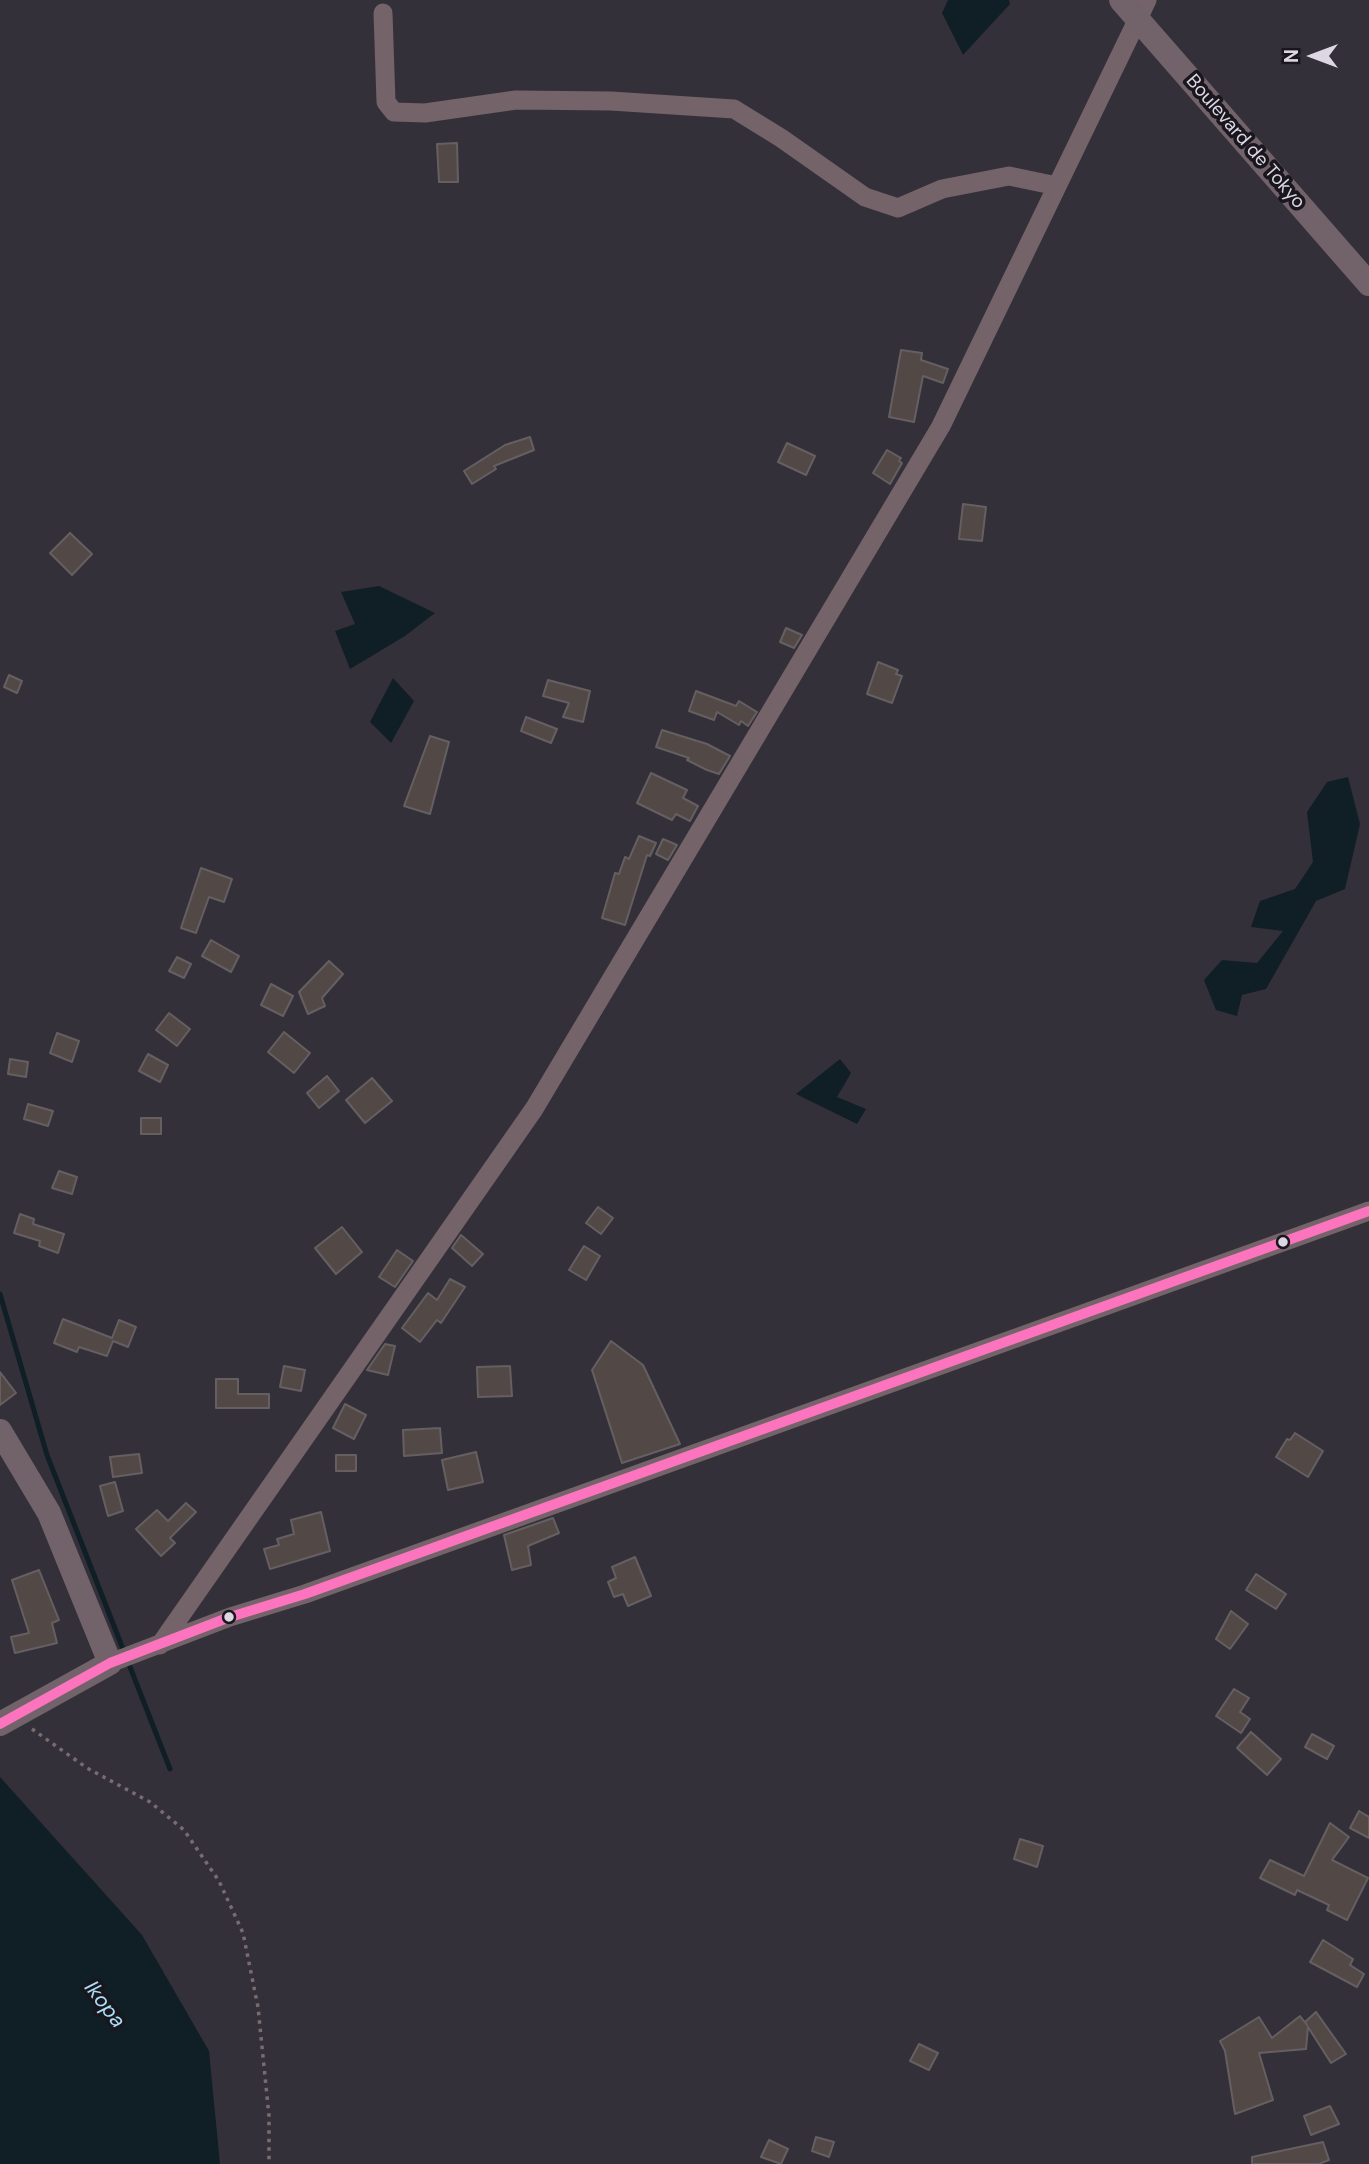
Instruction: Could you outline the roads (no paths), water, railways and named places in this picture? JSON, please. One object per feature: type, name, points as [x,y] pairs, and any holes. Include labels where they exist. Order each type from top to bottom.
[{"type":"main road","name":"Boulevard de Tokyo","points":[[1135,6],[1369,284]]},
{"type":"main road","points":[[0,1431],[49,1513],[110,1663],[8,1721]]},
{"type":"street","points":[[160,1645],[534,1109],[941,426],[1057,186],[1135,6]]},
{"type":"street","points":[[383,13],[386,102],[394,112],[425,113],[516,100],[611,101],[734,109],[781,138],[865,197],[898,208],[942,189],[1009,176],[1057,186]]},
{"type":"street","points":[[110,1663],[229,1617],[305,1594],[1369,1211]]},
{"type":"water","points":[[948,0],[1009,0],[1010,4],[963,55],[942,13]]},
{"type":"water","points":[[379,586],[435,613],[405,636],[350,669],[335,631],[355,624],[341,592]]},
{"type":"water","points":[[393,678],[414,701],[391,743],[370,722]]},
{"type":"water","points":[[1348,777],[1360,824],[1345,889],[1316,901],[1266,989],[1242,995],[1237,1016],[1216,1010],[1204,980],[1222,960],[1257,963],[1283,931],[1251,927],[1260,901],[1295,889],[1313,862],[1307,812],[1327,782]]},
{"type":"water","points":[[840,1059],[851,1073],[837,1097],[866,1109],[857,1124],[796,1094]]},
{"type":"water","name":"Ikopa","points":[[0,1777],[142,1935],[209,2051],[220,2164],[0,2164]]},
{"type":"waterway","points":[[0,1294],[47,1455],[170,1769]]}]
